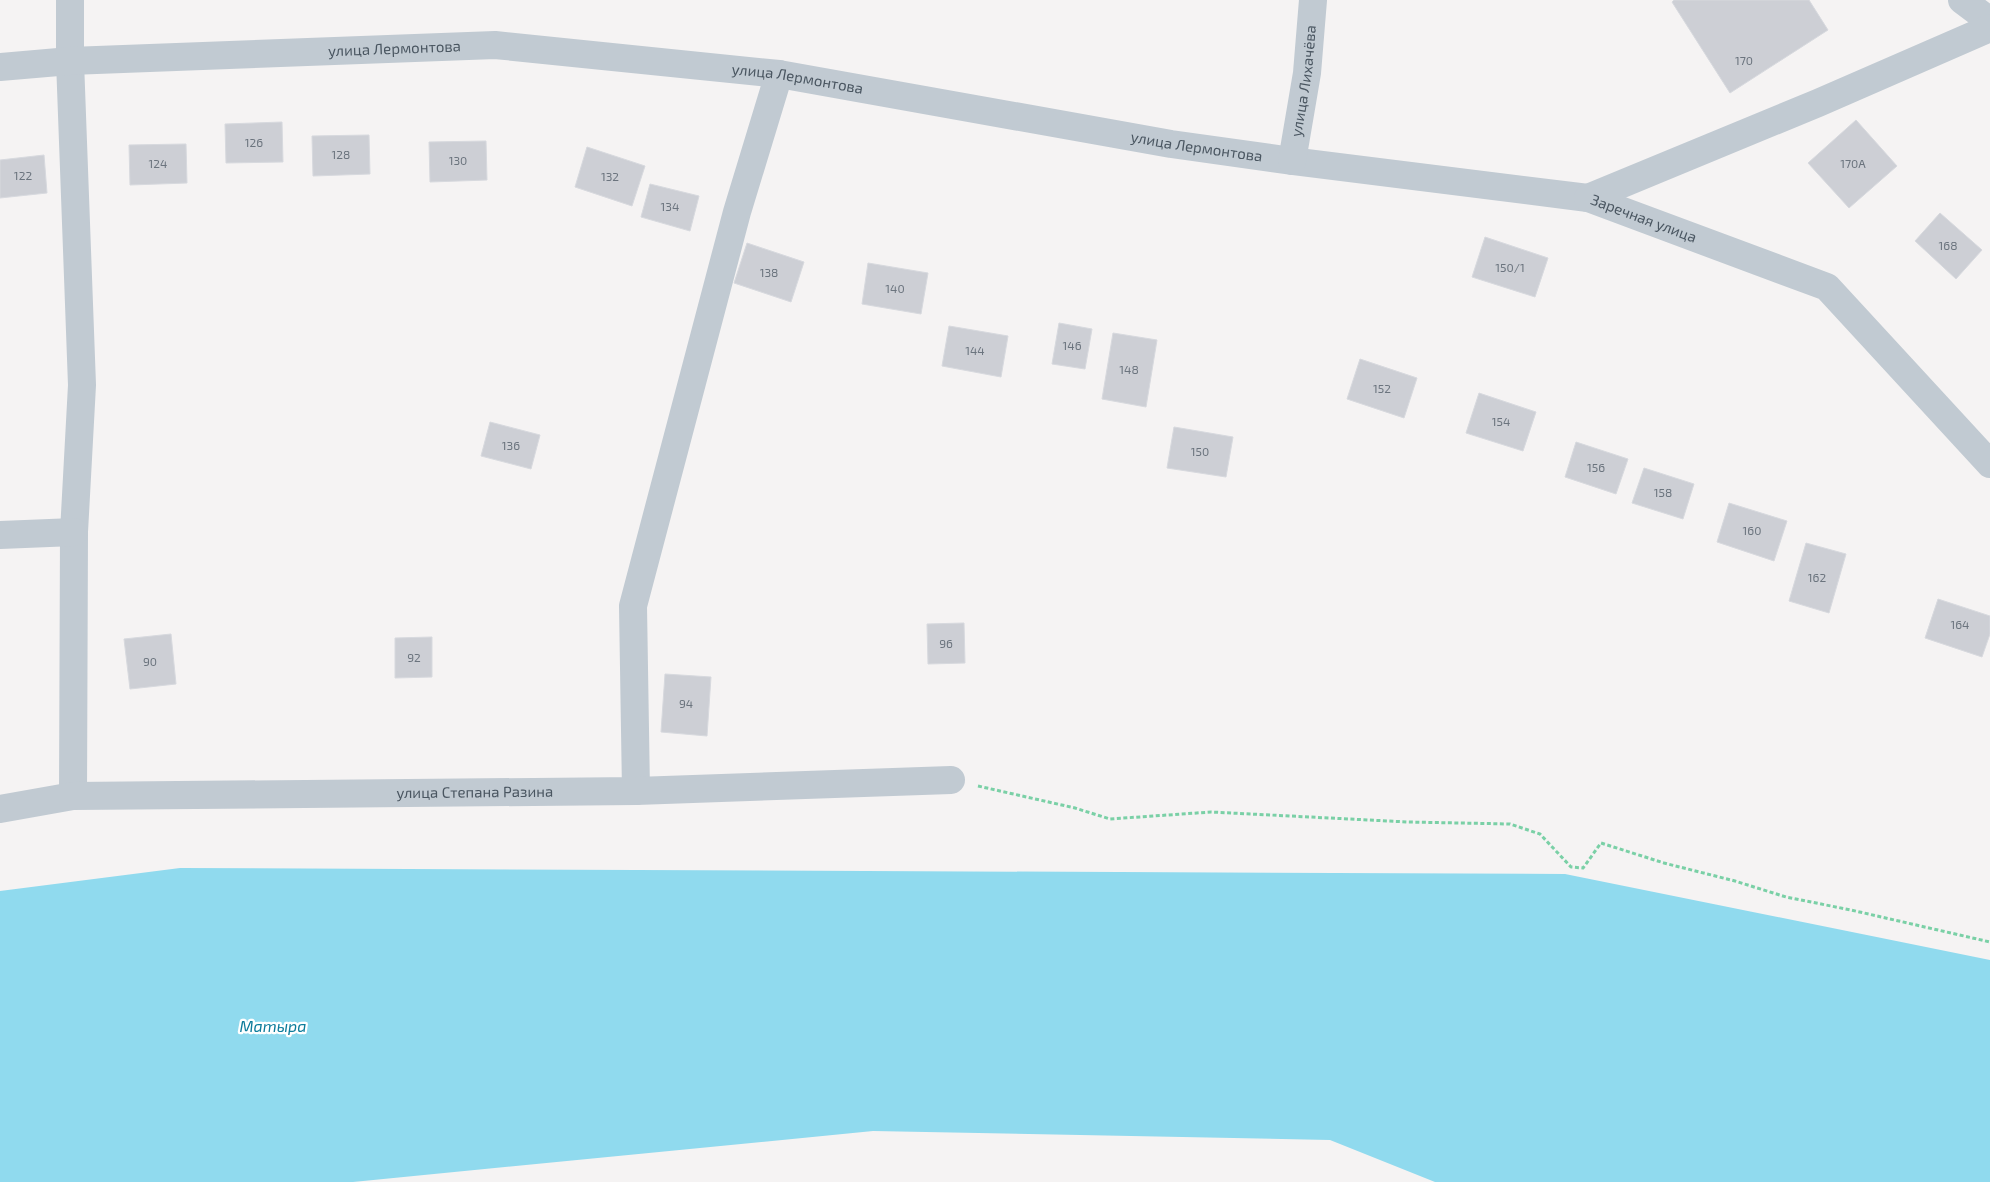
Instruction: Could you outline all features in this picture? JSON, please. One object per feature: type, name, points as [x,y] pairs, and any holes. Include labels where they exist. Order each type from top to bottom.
[{"type":"street","points":[[70,0],[70,61],[82,385],[74,532],[73,796]]},
{"type":"street","name":"улица Лихачёва","points":[[1292,161],[1307,73],[1313,0]]},
{"type":"street","points":[[1962,0],[1990,21]]},
{"type":"street","name":"Заречная улица","points":[[1588,198],[1818,103],[1990,28]]},
{"type":"street","name":"улица Лермонтова","points":[[0,67],[70,61],[496,45],[779,74],[1172,144],[1588,198]]},
{"type":"street","points":[[636,790],[633,606],[737,212],[779,74]]},
{"type":"street","name":"Заречная улица","points":[[1588,198],[1827,288],[1990,464]]},
{"type":"street","points":[[0,535],[74,532]]},
{"type":"street","name":"улица Степана Разина","points":[[0,809],[73,796],[636,790],[951,780]]},
{"type":"path","points":[[951,780],[1075,808],[1110,819],[1211,812],[1398,822],[1510,824],[1540,834],[1557,855],[1571,867],[1583,868],[1601,843],[1664,863],[1735,881],[1786,897],[1990,942]]},
{"type":"water","name":"Матыра","points":[[180,868],[1565,874],[1990,960],[1990,1182],[1435,1182],[1330,1140],[873,1131],[353,1182],[0,1182],[0,891]]},
{"type":"building","points":[[1674,0],[1809,0],[1828,30],[1730,93],[1672,2]]},
{"type":"building","points":[[1856,120],[1897,166],[1849,208],[1808,163]]},
{"type":"building","points":[[282,122],[283,162],[226,163],[225,124]]},
{"type":"building","points":[[369,135],[370,174],[313,176],[312,136]]},
{"type":"building","points":[[486,141],[487,180],[430,182],[429,142]]},
{"type":"building","points":[[186,144],[187,183],[130,185],[129,145]]},
{"type":"building","points":[[587,147],[645,166],[632,206],[575,187]]},
{"type":"building","points":[[44,155],[47,193],[0,198],[0,160]]},
{"type":"building","points":[[650,184],[699,196],[690,231],[641,217]]},
{"type":"building","points":[[1940,213],[1982,250],[1956,279],[1915,241]]},
{"type":"building","points":[[1485,237],[1548,258],[1535,297],[1472,277]]},
{"type":"building","points":[[747,243],[804,262],[791,302],[734,283]]},
{"type":"building","points":[[868,263],[928,273],[921,314],[862,304]]},
{"type":"building","points":[[1059,323],[1092,329],[1085,369],[1052,364]]},
{"type":"building","points":[[949,326],[1008,336],[1001,377],[942,366]]},
{"type":"building","points":[[1113,333],[1157,340],[1146,407],[1102,399]]},
{"type":"building","points":[[1360,359],[1417,378],[1404,418],[1347,399]]},
{"type":"building","points":[[1479,393],[1536,412],[1523,451],[1466,433]]},
{"type":"building","points":[[490,422],[540,435],[531,469],[481,456]]},
{"type":"building","points":[[1174,427],[1233,437],[1226,477],[1167,468]]},
{"type":"building","points":[[1576,442],[1628,459],[1616,494],[1565,477]]},
{"type":"building","points":[[1644,468],[1694,484],[1683,519],[1632,503]]},
{"type":"building","points":[[1729,503],[1787,521],[1774,561],[1717,542]]},
{"type":"building","points":[[1806,543],[1846,554],[1829,613],[1789,601]]},
{"type":"building","points":[[1938,599],[1990,616],[1990,634],[1982,657],[1925,638]]},
{"type":"building","points":[[964,623],[965,663],[928,664],[927,624]]},
{"type":"building","points":[[171,634],[176,684],[130,689],[124,639]]},
{"type":"building","points":[[432,637],[432,677],[395,678],[395,638]]},
{"type":"building","points":[[665,674],[711,677],[707,736],[661,732]]}]
